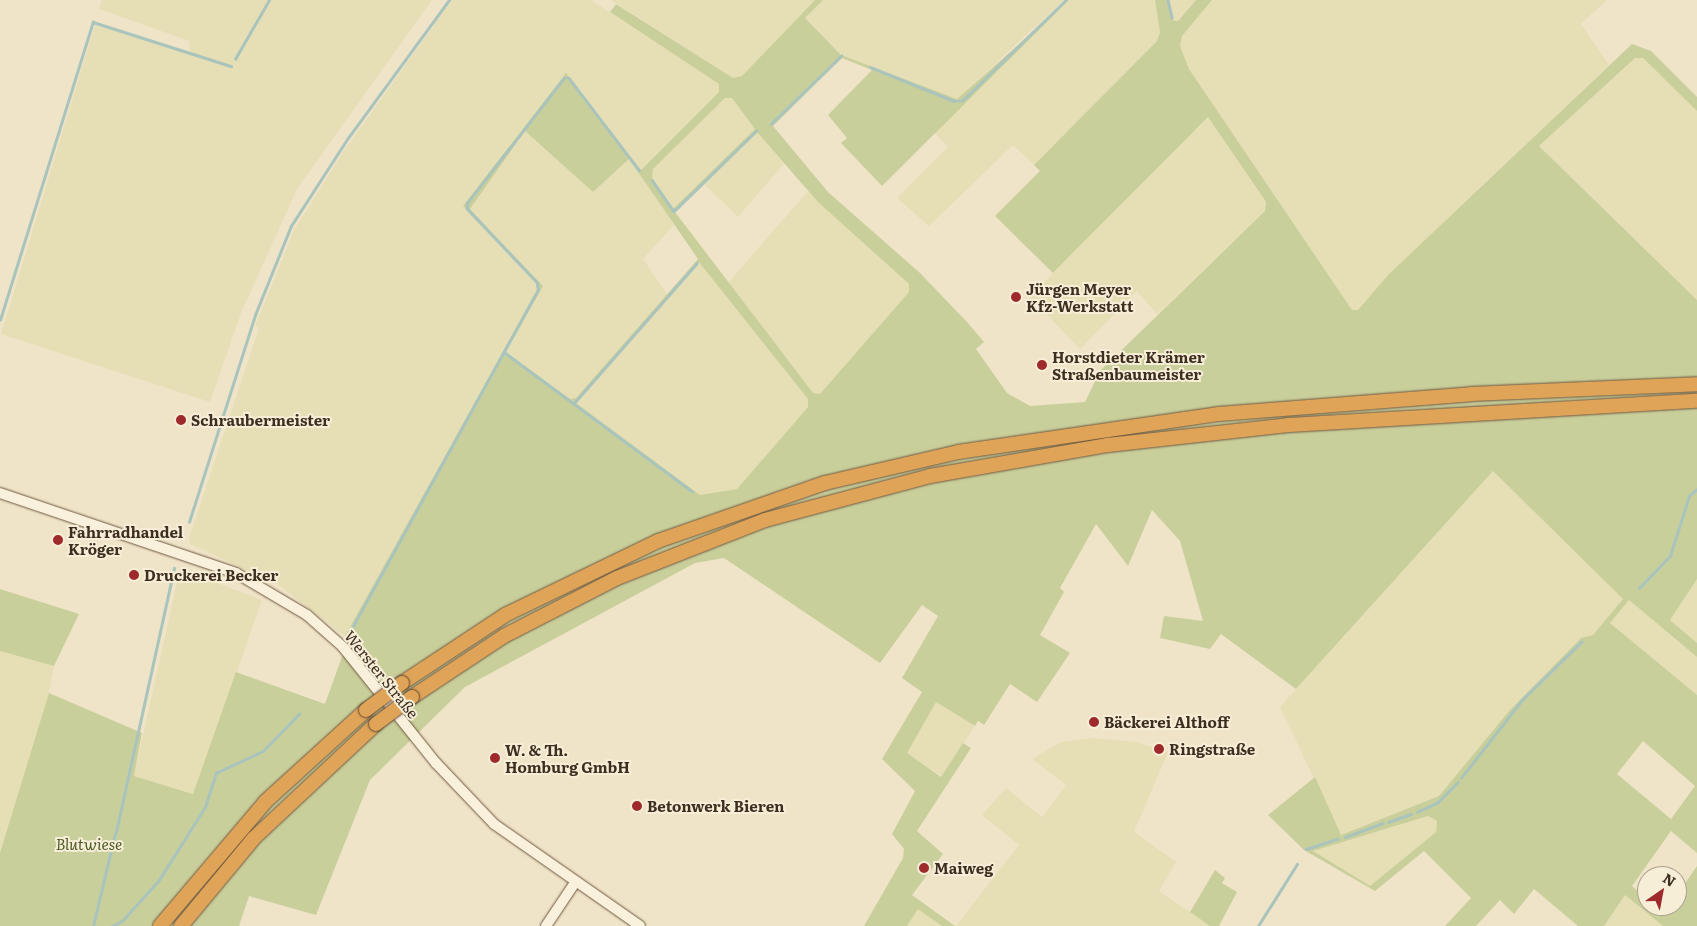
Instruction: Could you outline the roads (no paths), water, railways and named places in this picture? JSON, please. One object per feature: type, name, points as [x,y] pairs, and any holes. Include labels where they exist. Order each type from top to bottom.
[{"type":"highway","points":[[160,926],[264,802],[366,710],[402,683],[505,615],[658,541],[825,483],[958,452],[1219,414],[1471,394],[1697,384]]},
{"type":"highway","points":[[181,926],[254,838],[376,724],[412,697],[504,636],[626,574],[764,520],[930,476],[1006,460],[1234,430],[1697,401]]},
{"type":"main road","name":"Werster Straße","points":[[0,493],[236,573],[308,615],[343,647],[436,764],[494,824],[574,884],[640,926]]},
{"type":"main road","points":[[546,926],[574,884]]},
{"type":"waterway","points":[[235,59],[269,0]]},
{"type":"waterway","points":[[189,522],[255,315],[291,226],[348,138],[449,0]]},
{"type":"waterway","points":[[870,67],[954,101],[962,101],[1066,0]]},
{"type":"waterway","points":[[1168,0],[1172,18]]},
{"type":"waterway","points":[[0,320],[93,22],[231,66]]},
{"type":"waterway","points":[[771,124],[841,56]]},
{"type":"waterway","points":[[347,637],[538,290],[537,283],[467,209],[467,203],[564,78],[569,78],[639,170]]},
{"type":"waterway","points":[[652,180],[674,211],[756,131]]},
{"type":"waterway","points":[[574,403],[697,263]]},
{"type":"waterway","points":[[504,352],[692,491]]},
{"type":"waterway","points":[[1639,588],[1670,556],[1689,496],[1697,489]]},
{"type":"waterway","points":[[116,832],[174,568]]},
{"type":"waterway","points":[[1461,778],[1522,700],[1581,642]]},
{"type":"waterway","points":[[112,926],[122,921],[159,880],[205,807],[216,773],[263,751],[299,714]]},
{"type":"waterway","points":[[1417,812],[1438,802],[1458,782]]},
{"type":"waterway","points":[[1388,822],[1411,814]]},
{"type":"waterway","points":[[1345,837],[1383,823]]},
{"type":"waterway","points":[[93,926],[115,834]]},
{"type":"waterway","points":[[1306,849],[1337,839]]},
{"type":"waterway","points":[[1258,926],[1297,864]]},
{"type":"place","name":"Jürgen Meyer Kfz-Werkstatt","points":[[1016,297]]},
{"type":"place","name":"Horstdieter Krämer Straßenbaumeister","points":[[1042,365]]},
{"type":"place","name":"Schraubermeister","points":[[181,420]]},
{"type":"place","name":"Fahrradhandel Kröger","points":[[58,540]]},
{"type":"place","name":"Druckerei Becker","points":[[134,575]]},
{"type":"place","name":"Bäckerei Althoff","points":[[1094,722]]},
{"type":"place","name":"Ringstraße","points":[[1159,749]]},
{"type":"place","name":"W. & Th. Homburg GmbH","points":[[495,758]]},
{"type":"place","name":"Betonwerk Bieren","points":[[637,806]]},
{"type":"place","name":"Maiweg","points":[[924,868]]},
{"type":"park label","name":"Blutwiese","points":[[89,844]]}]
